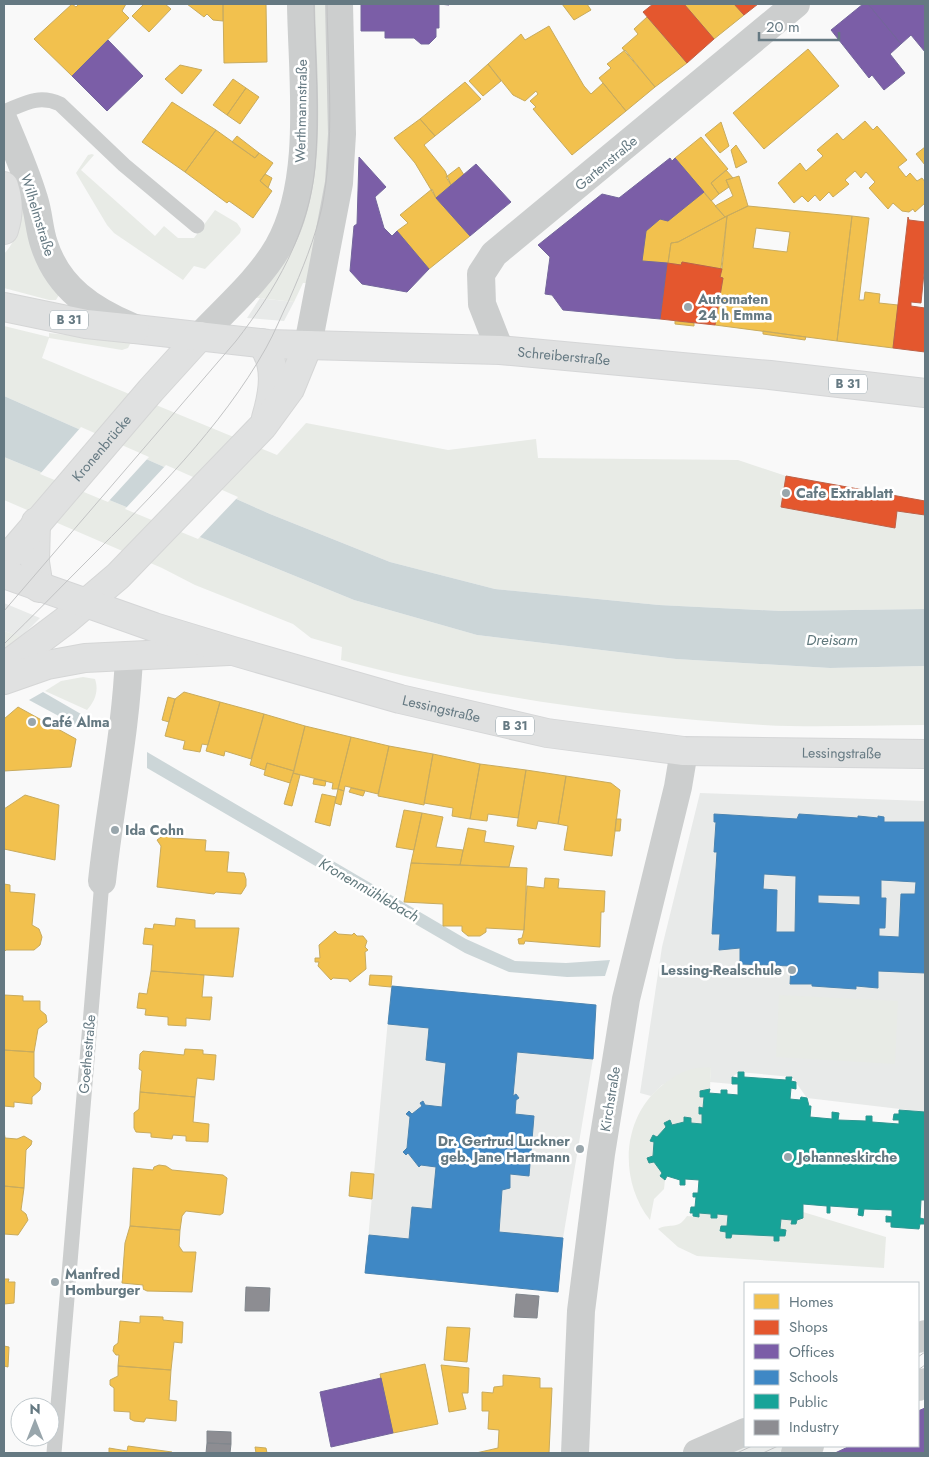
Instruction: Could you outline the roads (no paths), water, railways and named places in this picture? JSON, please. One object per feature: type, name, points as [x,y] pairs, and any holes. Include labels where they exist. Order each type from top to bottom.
[{"type":"main road","points":[[4,186],[9,201],[8,218],[4,230]]},
{"type":"main road","name":"B 31","points":[[4,306],[86,324],[200,336]]},
{"type":"main road","name":"Schreiberstraße","points":[[200,336],[261,343],[500,350],[770,376],[925,394]]},
{"type":"main road","name":"Kronenbrücke","points":[[4,562],[32,533],[149,392],[200,336]]},
{"type":"main road","points":[[258,431],[273,375],[270,358],[261,343]]},
{"type":"main road","points":[[4,667],[86,604],[118,576],[258,431],[290,389],[308,345]]},
{"type":"main road","points":[[32,533],[39,588]]},
{"type":"main road","name":"Lessingstraße","points":[[4,574],[86,604],[233,651],[400,699],[547,733],[684,751],[925,754]]},
{"type":"main road","points":[[4,680],[47,665],[85,658],[233,651]]},
{"type":"street","name":"Werthmannstraße","points":[[200,336],[259,272],[278,248],[295,202],[301,168],[304,123],[301,4]]},
{"type":"street","points":[[308,345],[331,233],[340,175],[342,134],[340,4]]},
{"type":"street","name":"Gartenstraße","points":[[500,350],[482,304],[481,274],[494,254],[796,4]]},
{"type":"street","name":"Wilhelmstraße","points":[[4,121],[30,183],[44,244],[58,273],[74,294],[102,315],[135,329]]},
{"type":"street","name":"Goethestraße","points":[[102,881],[110,810],[128,698],[129,656]]},
{"type":"street","name":"Kirchstraße","points":[[575,1453],[581,1311],[601,1154],[626,999],[678,787],[684,751]]},
{"type":"street","points":[[697,1453],[744,1432]]},
{"type":"street","points":[[795,1453],[808,1447]]},
{"type":"lane","points":[[4,112],[35,100],[48,98],[60,104],[124,165],[197,226]]},
{"type":"lane","name":"Goethestraße","points":[[54,1453],[102,881]]},
{"type":"water","name":"Dreisam","points":[[4,396],[270,514],[390,562],[495,589],[659,605],[781,611],[925,609],[925,666],[830,668],[676,659],[477,635],[354,600],[4,457]]},
{"type":"water","points":[[43,692],[81,714],[81,728],[29,700]]},
{"type":"water","name":"Kronenmühlebach","points":[[147,752],[466,939],[515,961],[566,963],[610,960],[605,976],[567,977],[509,972],[465,953],[147,768]]},
{"type":"tram line","points":[[4,611],[236,341],[264,302],[288,260],[306,215],[315,167],[317,106],[314,4]]},
{"type":"tram line","points":[[4,644],[136,512],[184,460],[228,406],[269,342],[303,266],[316,231],[322,207],[330,131],[327,4]]},
{"type":"tram line","points":[[919,1356],[925,1352]]},
{"type":"tram line","points":[[919,1369],[925,1365]]},
{"type":"tram line","points":[[737,1453],[750,1447]]},
{"type":"tram line","points":[[763,1453],[776,1447]]},
{"type":"place","name":"Automaten 24 h Emma","points":[[688,307]]},
{"type":"place","name":"Cafe Extrablatt","points":[[786,493]]},
{"type":"place","name":"Café Alma","points":[[32,722]]},
{"type":"place","name":"Ida Cohn","points":[[115,830]]},
{"type":"place","name":"Lessing-Realschule","points":[[792,970]]},
{"type":"place","name":"Dr. Gertrud Luckner geb. Jane Hartmann","points":[[580,1149]]},
{"type":"place","name":"Johanneskirche","points":[[788,1157]]},
{"type":"place","name":"Manfred Homburger","points":[[55,1282]]}]
